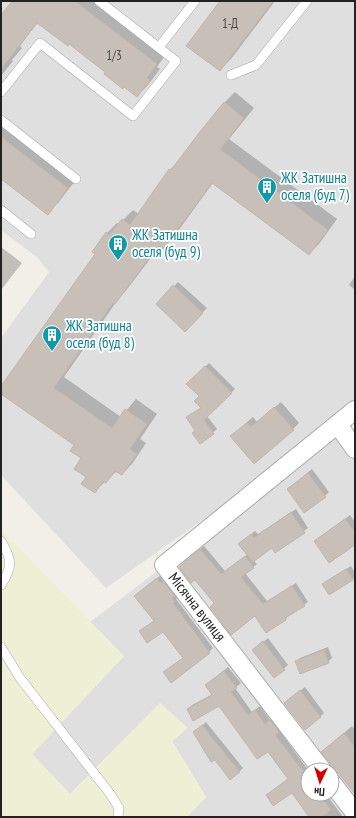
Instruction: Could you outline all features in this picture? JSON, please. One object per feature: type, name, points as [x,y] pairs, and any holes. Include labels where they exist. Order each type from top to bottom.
[{"type":"street","name":"Місячна вулиця","points":[[316,762],[164,565],[355,410]]},
{"type":"street","points":[[338,425],[355,449]]},
{"type":"street","points":[[340,793],[355,813]]},
{"type":"lane","points":[[1,92],[40,43],[133,116],[176,61],[99,1]]},
{"type":"lane","points":[[158,48],[195,1]]},
{"type":"lane","points":[[231,75],[256,65],[307,1]]},
{"type":"lane","points":[[1,120],[76,179]]},
{"type":"lane","points":[[1,210],[32,234]]},
{"type":"lane","points":[[1,541],[9,554],[10,563],[6,577],[1,585]]},
{"type":"lane","points":[[1,647],[20,678],[111,795],[119,808],[118,817]]},
{"type":"shaded area","points":[[1,1],[355,1],[355,407],[241,493],[106,588],[1,475],[1,338],[49,272],[38,258],[1,230]]},
{"type":"shaded area","points":[[337,432],[355,458],[355,803],[340,783],[340,762],[323,762],[168,562]]},
{"type":"shaded area","points":[[160,569],[310,762],[300,762],[300,802],[339,802],[352,817],[187,817],[206,797],[172,741],[187,728],[160,703],[70,794],[32,754],[124,656],[90,622]]},
{"type":"green space","points":[[1,530],[124,656],[32,754],[70,794],[160,703],[188,728],[172,741],[206,797],[187,817],[1,817]]},
{"type":"building","points":[[12,1],[75,1],[157,64],[147,78],[150,81],[137,97],[124,87],[123,89],[104,74],[105,72],[69,44],[68,46],[37,23],[1,69],[1,15]]},
{"type":"building","points":[[220,1],[273,1],[220,71],[186,46]]},
{"type":"building","points":[[224,102],[244,118],[220,149],[328,230],[309,255],[212,183],[163,249],[158,246],[115,304],[113,303],[54,388],[112,428],[125,409],[147,424],[130,449],[137,454],[122,475],[115,471],[106,483],[103,481],[95,493],[81,484],[86,477],[74,469],[81,458],[70,451],[74,445],[1,394],[1,386],[95,254],[92,252],[106,232],[109,235],[122,219],[130,225],[169,169],[171,170]]},
{"type":"building","points":[[1,137],[68,188],[48,215],[1,179]]},
{"type":"building","points":[[173,285],[203,313],[185,332],[156,304]]},
{"type":"building","points":[[205,366],[232,393],[204,420],[214,434],[200,444],[192,433],[195,431],[186,417],[201,408],[194,401],[199,396],[186,384]]},
{"type":"building","points":[[274,407],[294,430],[254,464],[230,436],[247,423],[251,427]]},
{"type":"building","points":[[308,473],[326,497],[304,513],[287,489]]},
{"type":"building","points":[[291,512],[305,533],[275,553],[272,548],[253,562],[238,544],[251,534],[254,538]]},
{"type":"building","points":[[345,519],[355,532],[355,545],[329,563],[314,541]]},
{"type":"building","points":[[200,549],[221,574],[245,556],[254,568],[241,577],[263,604],[292,586],[305,606],[285,618],[286,620],[266,633],[255,616],[231,635],[210,607],[214,603],[195,580],[191,583],[179,567]]},
{"type":"building","points":[[346,569],[353,580],[329,595],[322,584]]},
{"type":"building","points":[[157,578],[160,583],[163,581],[175,596],[172,598],[175,602],[173,603],[210,653],[171,683],[163,672],[183,658],[163,632],[147,643],[139,631],[154,621],[134,596]]},
{"type":"building","points":[[263,641],[285,670],[274,678],[252,650]]},
{"type":"building","points":[[324,650],[329,663],[300,674],[295,661]]},
{"type":"building","points":[[224,671],[237,688],[231,692],[248,715],[255,710],[265,724],[270,720],[279,732],[275,735],[300,767],[300,802],[325,802],[331,810],[322,817],[309,817],[292,793],[273,806],[266,795],[288,779],[268,752],[257,759],[219,706],[193,721],[187,709],[212,695],[205,685]]},
{"type":"building","points":[[300,690],[321,717],[305,730],[284,703]]},
{"type":"building","points":[[202,725],[240,772],[230,780],[215,760],[211,762],[193,732]]},
{"type":"building","points":[[344,733],[355,747],[355,794],[340,775],[340,762],[329,762],[321,752]]},
{"type":"place","name":"ЖК Затишна оселя (буд 7)","points":[[267,204]]},
{"type":"place","name":"ЖК Затишна оселя (буд 9)","points":[[118,261]]},
{"type":"place","name":"ЖК Затишна оселя (буд 8)","points":[[52,352]]}]
